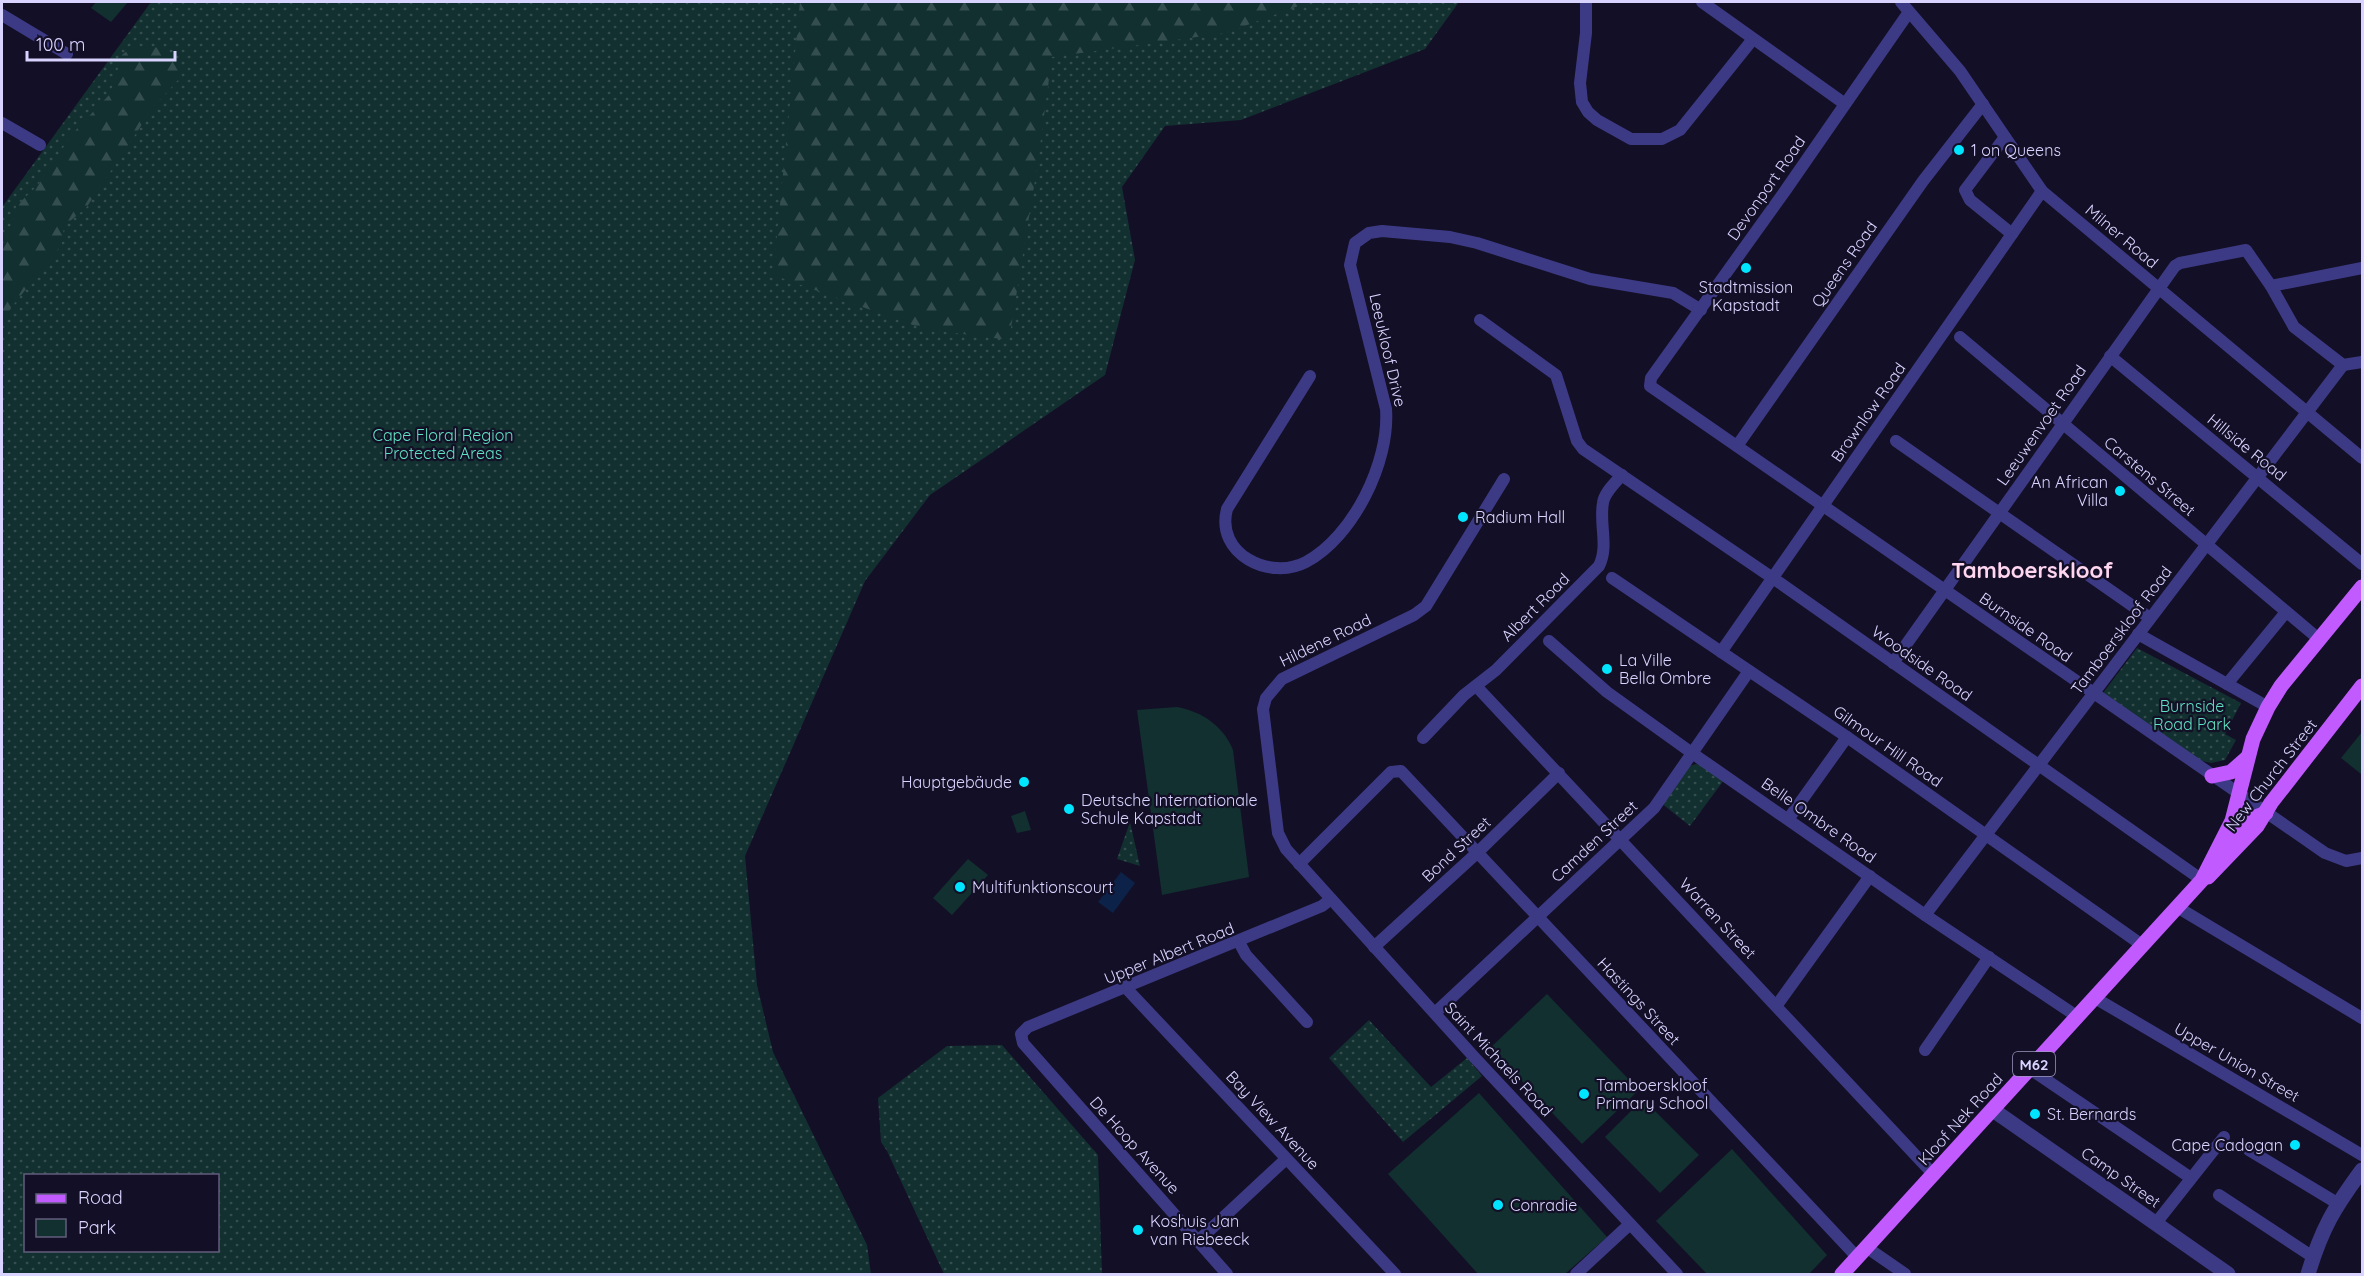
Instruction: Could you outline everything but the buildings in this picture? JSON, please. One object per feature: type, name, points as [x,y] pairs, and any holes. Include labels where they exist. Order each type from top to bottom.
[{"type":"main road","name":"M62","points":[[2202,880],[2232,821],[2253,739],[2268,707],[2281,686],[2362,587]]},
{"type":"main road","name":"New Church Street","points":[[2202,880],[2215,871],[2257,826],[2362,686]]},
{"type":"main road","points":[[2212,776],[2231,772],[2247,758]]},
{"type":"main road","points":[[2218,848],[2234,836],[2248,820],[2266,813]]},
{"type":"main road","name":"Kloof Nek Road","points":[[1842,1275],[2202,880]]},
{"type":"street","points":[[1586,2],[1586,33],[1580,83],[1582,102],[1597,120],[1631,139],[1662,139],[1680,130],[1753,39]]},
{"type":"street","points":[[1702,2],[1845,104]]},
{"type":"street","name":"Devonport Road","points":[[1649,383],[1845,104],[1905,5]]},
{"type":"street","name":"Milner Road","points":[[1905,5],[1960,71],[2042,191],[2362,458]]},
{"type":"street","points":[[2,15],[67,54]]},
{"type":"street","name":"Queens Road","points":[[1737,446],[1923,181],[1983,104]]},
{"type":"street","points":[[2,123],[40,145]]},
{"type":"street","points":[[2005,137],[1965,190],[1970,200],[2012,234]]},
{"type":"street","name":"Brownlow Road","points":[[1721,652],[2042,191]]},
{"type":"street","name":"Leeukloof Drive","points":[[1310,376],[1227,509],[1225,530],[1232,547],[1244,556],[1272,566],[1286,568],[1305,562],[1316,555],[1342,530],[1365,494],[1379,462],[1386,424],[1386,410],[1350,265],[1355,243],[1364,235],[1382,231],[1462,240],[1590,279],[1673,293],[1701,310]]},
{"type":"street","name":"Leeuwenvoet Road","points":[[1893,663],[2064,425],[2158,288],[2180,263],[2246,250],[2271,286]]},
{"type":"street","points":[[2362,268],[2271,286],[2294,327],[2343,365],[2362,362]]},
{"type":"street","name":"Woodside Road","points":[[1480,320],[1556,375],[1578,444],[2202,880]]},
{"type":"street","name":"Carstens Street","points":[[1960,337],[2319,640]]},
{"type":"street","name":"Hillside Road","points":[[2110,356],[2362,564]]},
{"type":"street","name":"Tamboerskloof Road","points":[[1925,915],[2343,365]]},
{"type":"street","name":"Burnside Road","points":[[1649,383],[1652,388],[2238,794]]},
{"type":"street","points":[[1896,441],[2150,618]]},
{"type":"street","name":"Albert Road","points":[[1423,738],[1464,695],[1496,670],[1599,566],[1604,549],[1602,504],[1606,494],[1622,475]]},
{"type":"street","name":"Hildene Road","points":[[1299,864],[1286,849],[1278,833],[1263,709],[1266,698],[1282,679],[1414,615],[1426,606],[1504,480]]},
{"type":"street","name":"Gilmour Hill Road","points":[[1612,578],[1847,737],[2142,945]]},
{"type":"street","points":[[2227,684],[2286,612]]},
{"type":"street","points":[[2138,634],[2268,707]]},
{"type":"street","name":"Belle Ombre Road","points":[[1549,641],[1607,692],[1692,753],[1789,818],[1925,915],[2078,1017]]},
{"type":"street","name":"Camden Street","points":[[1435,1013],[1654,808],[1749,671]]},
{"type":"street","name":"Warren Street","points":[[1476,686],[1934,1175]]},
{"type":"street","points":[[1789,818],[1847,737]]},
{"type":"street","name":"Hastings Street","points":[[1299,864],[1391,772],[1397,770],[1403,772],[1861,1252],[1905,1275]]},
{"type":"street","name":"Bond Street","points":[[1374,947],[1478,852],[1559,773]]},
{"type":"street","points":[[2238,794],[2329,855],[2346,861],[2362,858]]},
{"type":"street","name":"Saint Michaels Road","points":[[1299,864],[1677,1275]]},
{"type":"street","points":[[1777,1005],[1870,876]]},
{"type":"street","name":"Upper Albert Road","points":[[1021,1037],[1022,1032],[1028,1027],[1239,942],[1322,906],[1331,899]]},
{"type":"street","points":[[2177,907],[2362,1018]]},
{"type":"street","points":[[1239,942],[1246,955],[1307,1022]]},
{"type":"street","points":[[1925,1050],[1989,957]]},
{"type":"street","name":"Bay View Avenue","points":[[1126,988],[1395,1275]]},
{"type":"street","name":"Upper Union Street","points":[[2094,998],[2362,1155]]},
{"type":"street","name":"De Hoop Avenue","points":[[1021,1037],[1023,1043],[1087,1117],[1227,1275]]},
{"type":"street","points":[[2030,1069],[2191,1178]]},
{"type":"street","name":"Camp Street","points":[[1993,1110],[2228,1275]]},
{"type":"street","points":[[2156,1223],[2224,1137]]},
{"type":"street","points":[[2249,1150],[2337,1203]]},
{"type":"street","points":[[1198,1241],[1287,1159]]},
{"type":"street","points":[[2308,1275],[2323,1228],[2337,1203],[2360,1177]]},
{"type":"street","points":[[2218,1195],[2313,1257]]},
{"type":"street","points":[[1576,1275],[1630,1224]]},
{"type":"green space","points":[[96,2],[128,2],[111,22],[91,8]]},
{"type":"green space","name":"Cape Floral Region Protected Areas","points":[[151,2],[1459,2],[1425,49],[1241,120],[1165,126],[1122,187],[1135,260],[1105,375],[930,495],[865,581],[745,856],[757,985],[773,1052],[867,1245],[871,1274],[2,1274],[2,207]]},
{"type":"green space","points":[[800,2],[1309,2],[1226,33],[1052,57],[1037,168],[1009,340],[924,329],[773,275]]},
{"type":"green space","points":[[144,46],[156,47],[172,55],[180,63],[182,69],[179,79],[155,105],[86,208],[64,226],[62,243],[59,248],[2,319],[2,245],[12,228],[16,206],[37,186],[73,133],[110,94],[122,55],[128,50]]},
{"type":"green space","name":"Burnside Road Park","points":[[2137,648],[2241,703],[2225,734],[2236,740],[2225,760],[2211,763],[2198,760],[2103,693]]},
{"type":"green space","points":[[1177,707],[1195,712],[1211,721],[1224,734],[1233,750],[1249,877],[1162,895],[1137,710]]},
{"type":"green space","points":[[2362,732],[2362,772],[2361,774],[2341,758]]},
{"type":"green space","points":[[1702,765],[1724,780],[1690,826],[1661,803],[1689,766]]},
{"type":"green space","points":[[1025,811],[1031,830],[1017,833],[1011,816]]},
{"type":"green space","points":[[1130,822],[1140,866],[1117,859]]},
{"type":"green space","name":"Multifunktionscourt","points":[[968,859],[988,875],[952,915],[933,898]]},
{"type":"green space","points":[[1547,994],[1639,1090],[1582,1144],[1490,1048]]},
{"type":"green space","points":[[1369,1020],[1431,1087],[1467,1058],[1482,1076],[1403,1142],[1329,1058]]},
{"type":"green space","points":[[1002,1045],[1098,1155],[1102,1274],[944,1274],[881,1142],[878,1098],[947,1046]]},
{"type":"green space","name":"Conradie","points":[[1479,1093],[1607,1237],[1565,1274],[1478,1274],[1388,1174]]},
{"type":"green space","points":[[1643,1099],[1699,1155],[1660,1193],[1605,1137]]},
{"type":"green space","points":[[1732,1149],[1827,1255],[1809,1274],[1707,1274],[1656,1221]]},
{"type":"water","points":[[1121,872],[1135,883],[1113,913],[1098,902]]},
{"type":"place","name":"1 on Queens","points":[[1959,150]]},
{"type":"place","name":"Stadtmission Kapstadt","points":[[1746,268]]},
{"type":"place","name":"An African Villa","points":[[2120,491]]},
{"type":"place","name":"Radium Hall","points":[[1463,517]]},
{"type":"place","name":"La Ville Bella Ombre","points":[[1607,669]]},
{"type":"place","name":"Hauptgebäude","points":[[1024,782]]},
{"type":"place","name":"Deutsche Internationale Schule Kapstadt","points":[[1069,809]]},
{"type":"place","name":"Multifunktionscourt","points":[[960,887]]},
{"type":"place","name":"Tamboerskloof Primary School","points":[[1584,1094]]},
{"type":"place","name":"St. Bernards","points":[[2035,1114]]},
{"type":"place","name":"Cape Cadogan","points":[[2295,1145]]},
{"type":"place","name":"Conradie","points":[[1498,1205]]},
{"type":"place","name":"Koshuis Jan van Riebeeck","points":[[1138,1230]]},
{"type":"district","name":"Tamboerskloof","points":[[2032,570]]}]
